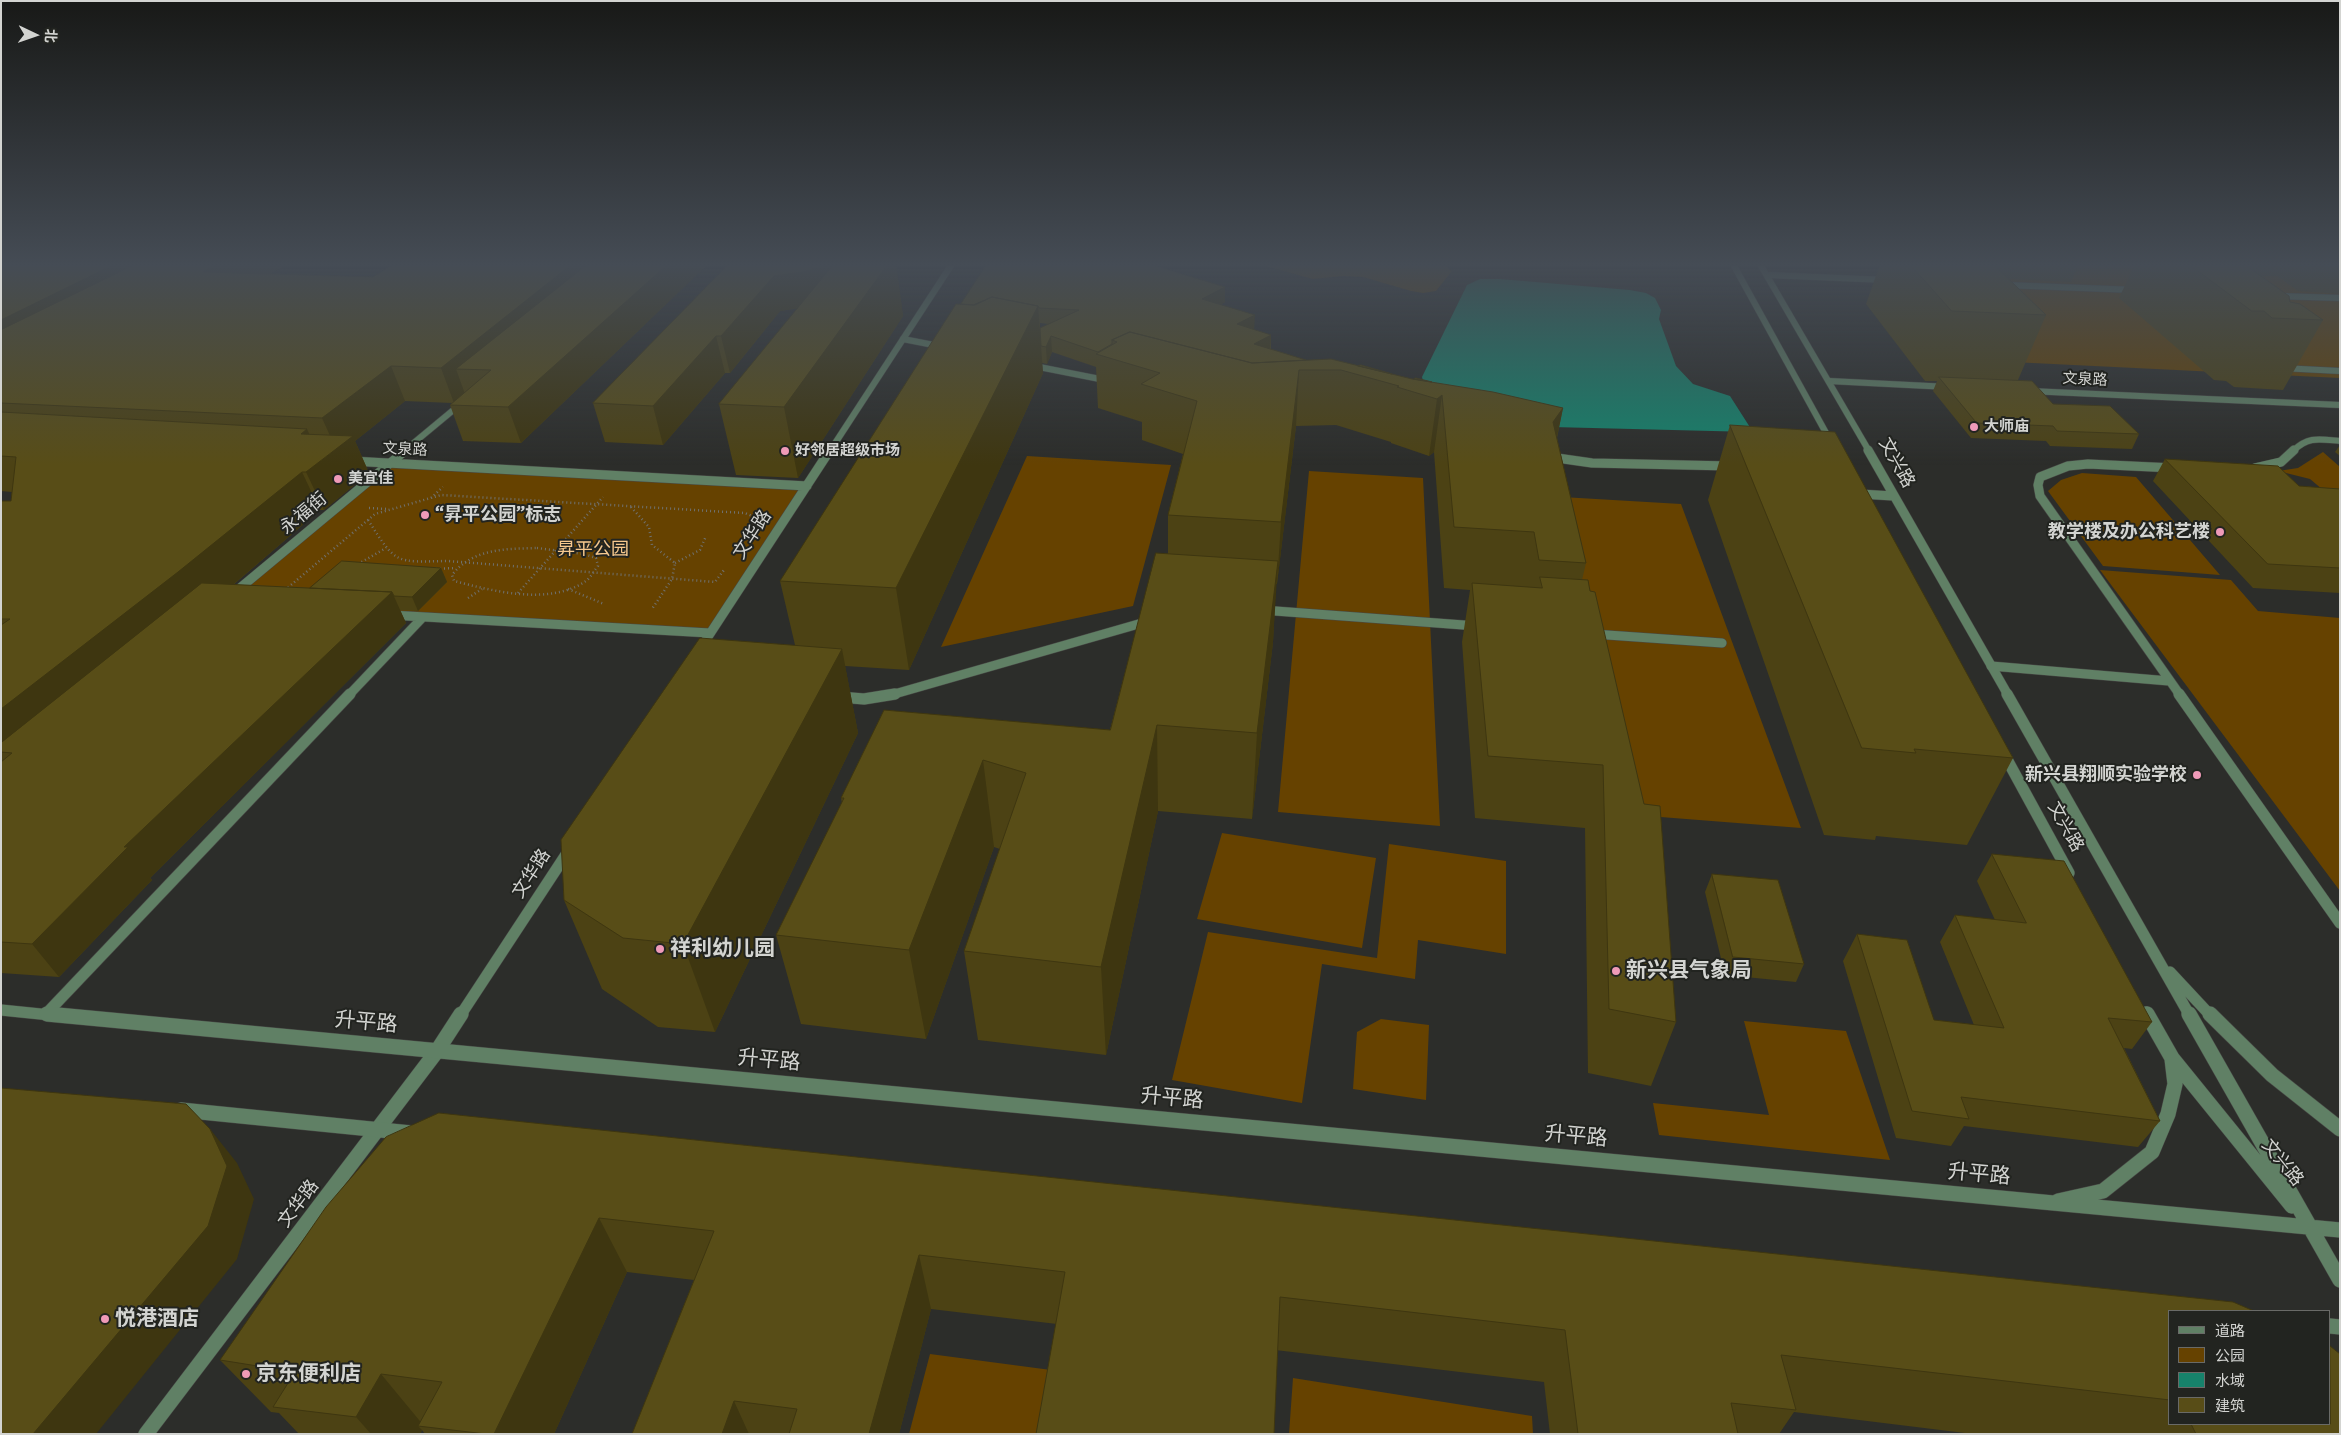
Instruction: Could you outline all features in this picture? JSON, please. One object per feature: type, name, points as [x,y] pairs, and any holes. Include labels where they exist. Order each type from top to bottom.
[{"type":"street","name":"文华路","points":[[696,656],[908,331]]},
{"type":"street","points":[[1770,331],[1837,453]]},
{"type":"street","name":"文兴路","points":[[1800,331],[2340,1280]]},
{"type":"street","points":[[903,339],[950,348]]},
{"type":"street","points":[[1024,364],[1111,382],[1118,381]]},
{"type":"street","points":[[2274,368],[2340,371]]},
{"type":"street","points":[[1829,382],[1959,388]]},
{"type":"street","name":"文泉路","points":[[2019,390],[2340,405]]},
{"type":"street","name":"永福街","points":[[226,599],[467,399]]},
{"type":"street","points":[[2246,471],[2281,462],[2303,441],[2318,439],[2340,441]]},
{"type":"street","points":[[1540,455],[1592,464],[1738,467]]},
{"type":"street","name":"文泉路","points":[[342,460],[807,486]]},
{"type":"street","points":[[2183,469],[2088,464],[2068,466],[2040,476],[2038,485],[2040,496],[2340,924]]},
{"type":"street","points":[[1860,494],[1894,496]]},
{"type":"street","points":[[1250,610],[1486,626]]},
{"type":"street","points":[[375,614],[710,633]]},
{"type":"street","points":[[46,1014],[424,617]]},
{"type":"street","points":[[829,696],[864,699],[888,696],[1159,618]]},
{"type":"street","points":[[1585,633],[1722,643]]},
{"type":"street","points":[[1991,666],[2169,681]]},
{"type":"street","name":"文兴路","points":[[1999,746],[2076,885]]},
{"type":"street","name":"文华路","points":[[146,1434],[437,1051],[573,844]]},
{"type":"street","points":[[2158,960],[2221,1027],[2300,1100],[2340,1129]]},
{"type":"street","name":"文兴路","points":[[2143,1006],[2172,1058],[2310,1228]]},
{"type":"street","name":"升平路","points":[[1,1010],[2340,1230]]},
{"type":"street","points":[[2047,1203],[2103,1191],[2152,1152],[2168,1114],[2173,1091],[2172,1058]]},
{"type":"street","points":[[170,1109],[426,1134]]},
{"type":"path","points":[[283,592],[375,514],[441,496],[745,513],[752,516],[756,522],[754,527]]},
{"type":"path","points":[[518,594],[596,505]]},
{"type":"path","points":[[631,506],[649,527],[652,544],[675,563]]},
{"type":"path","points":[[368,520],[386,548],[396,558],[419,562],[462,562],[715,582],[728,563]]},
{"type":"path","points":[[675,563],[702,550],[706,543],[706,536]]},
{"type":"path","points":[[354,566],[386,548]]},
{"type":"path","points":[[512,548],[556,550],[584,554],[596,558],[598,566],[589,580],[574,587],[546,593],[518,594],[487,590],[454,581],[452,575],[462,562],[492,552],[512,548]]},
{"type":"path","points":[[640,629],[672,578],[675,563]]},
{"type":"path","points":[[431,569],[456,568]]},
{"type":"green space","points":[[1984,331],[2340,331],[2340,378],[2012,362]]},
{"type":"green space","points":[[2323,452],[2340,467],[2340,501],[2335,500],[2310,479],[2278,471],[2298,468]]},
{"type":"green space","points":[[1027,456],[1171,465],[1133,606],[941,647]]},
{"type":"green space","name":"昇平公园","points":[[391,463],[807,486],[710,633],[219,606]]},
{"type":"green space","points":[[1309,471],[1423,478],[1440,826],[1278,812]]},
{"type":"green space","points":[[2082,473],[2136,477],[2220,575],[2103,566],[2048,491],[2061,480]]},
{"type":"green space","points":[[1562,497],[1681,504],[1801,828],[1635,815]]},
{"type":"green space","points":[[2100,570],[2231,580],[2258,611],[2340,618],[2340,891]]},
{"type":"green space","points":[[1222,833],[1376,858],[1362,948],[1197,919]]},
{"type":"green space","points":[[1389,844],[1506,861],[1506,954],[1418,940],[1415,979],[1322,964],[1302,1103],[1172,1080],[1208,932],[1377,958]]},
{"type":"green space","points":[[1381,1019],[1429,1025],[1426,1100],[1353,1089],[1357,1032]]},
{"type":"green space","points":[[1744,1021],[1846,1031],[1890,1160],[1659,1135],[1653,1103],[1769,1115]]},
{"type":"green space","points":[[930,1354],[1051,1370],[1039,1434],[909,1434]]},
{"type":"green space","points":[[1293,1378],[1532,1416],[1533,1434],[1289,1434]]},
{"type":"water","points":[[1445,331],[1663,331],[1676,366],[1693,384],[1730,396],[1753,432],[1552,427],[1425,388],[1422,377]]},
{"type":"building","points":[[1,331],[488,331],[441,368],[391,366],[322,418],[1,403]]},
{"type":"building","points":[[504,331],[593,331],[508,407],[450,405],[491,370],[456,369]]},
{"type":"building","points":[[663,331],[725,331],[721,336],[716,336],[653,406],[593,403]]},
{"type":"building","points":[[779,331],[839,331],[784,407],[719,404]]},
{"type":"building","points":[[939,331],[1025,331],[896,588],[780,581]]},
{"type":"building","points":[[1040,331],[1259,331],[1271,335],[1254,344],[1306,360],[1252,363],[1130,332],[1112,340],[1112,344],[1098,352],[1051,336],[1046,347],[1041,346]]},
{"type":"building","points":[[1130,332],[1252,363],[1331,359],[1412,379],[1493,392],[1563,408],[1553,422],[1586,563],[1539,560],[1534,532],[1454,527],[1442,395],[1437,399],[1341,370],[1299,370],[1281,522],[1168,515],[1197,401],[1141,384],[1160,373],[1096,354],[1117,342],[1112,340]]},
{"type":"building","points":[[1361,365],[1392,374],[1358,366]]},
{"type":"building","points":[[1939,377],[2032,381],[2053,404],[2110,406],[2139,434],[2057,431],[2053,426],[1977,423]]},
{"type":"building","points":[[1,412],[307,429],[301,434],[353,436],[306,472],[302,472],[178,572],[1,709],[1,625],[10,619],[1,619],[1,501],[11,501],[16,457],[1,456]]},
{"type":"building","points":[[1730,425],[1835,432],[2013,758],[1914,749],[1916,753],[1862,748]]},
{"type":"building","points":[[2165,459],[2278,466],[2299,486],[2340,489],[2340,568],[2268,564]]},
{"type":"building","points":[[1156,553],[1278,561],[1257,733],[1157,725],[1101,967],[964,951],[1026,773],[983,760],[909,950],[776,935],[844,798],[841,798],[884,710],[1110,730]]},
{"type":"building","points":[[342,561],[441,568],[412,597],[394,596],[392,592],[310,588]]},
{"type":"building","points":[[1540,577],[1588,580],[1590,591],[1595,592],[1644,804],[1660,806],[1676,1022],[1609,1009],[1603,765],[1488,756],[1472,583],[1542,588]]},
{"type":"building","points":[[202,583],[392,592],[124,847],[128,847],[32,944],[1,942],[1,762],[12,753],[1,752],[1,743]]},
{"type":"building","points":[[700,638],[842,649],[683,944],[623,938],[564,900],[561,840]]},
{"type":"building","points":[[1992,854],[2064,861],[2152,1022],[2108,1018],[2160,1121],[1961,1097],[1969,1119],[1912,1111],[1857,934],[1907,940],[1934,1020],[2004,1028],[1955,915],[2026,923]]},
{"type":"building","points":[[1712,874],[1778,880],[1804,964],[1733,957]]},
{"type":"building","points":[[1,1088],[186,1104],[210,1129],[227,1166],[208,1226],[33,1434],[1,1434]]},
{"type":"building","points":[[439,1113],[2233,1302],[2252,1310],[2168,1310],[2168,1400],[1781,1355],[1796,1410],[1731,1403],[1738,1434],[1578,1434],[1565,1330],[1280,1297],[1274,1434],[1036,1434],[1065,1272],[919,1255],[869,1434],[789,1434],[797,1409],[734,1401],[722,1434],[632,1434],[714,1231],[599,1218],[494,1434],[418,1426],[442,1382],[381,1374],[356,1417],[273,1407],[295,1372],[220,1360],[326,1207],[386,1137]]},
{"type":"building","points":[[2331,1347],[2340,1354],[2340,1434],[2196,1434],[2192,1425],[2331,1425]]},
{"type":"place","name":"大师庙","points":[[1974,427]]},
{"type":"place","name":"好邻居超级市场","points":[[785,451]]},
{"type":"place","name":"美宜佳","points":[[338,479]]},
{"type":"place","name":"“昇平公园”标志","points":[[425,515]]},
{"type":"place","name":"教学楼及办公科艺楼","points":[[2220,532]]},
{"type":"place","name":"新兴县翔顺实验学校","points":[[2197,775]]},
{"type":"place","name":"祥利幼儿园","points":[[660,949]]},
{"type":"place","name":"新兴县气象局","points":[[1616,971]]},
{"type":"place","name":"悦港酒店","points":[[105,1319]]},
{"type":"place","name":"京东便利店","points":[[246,1374]]}]
